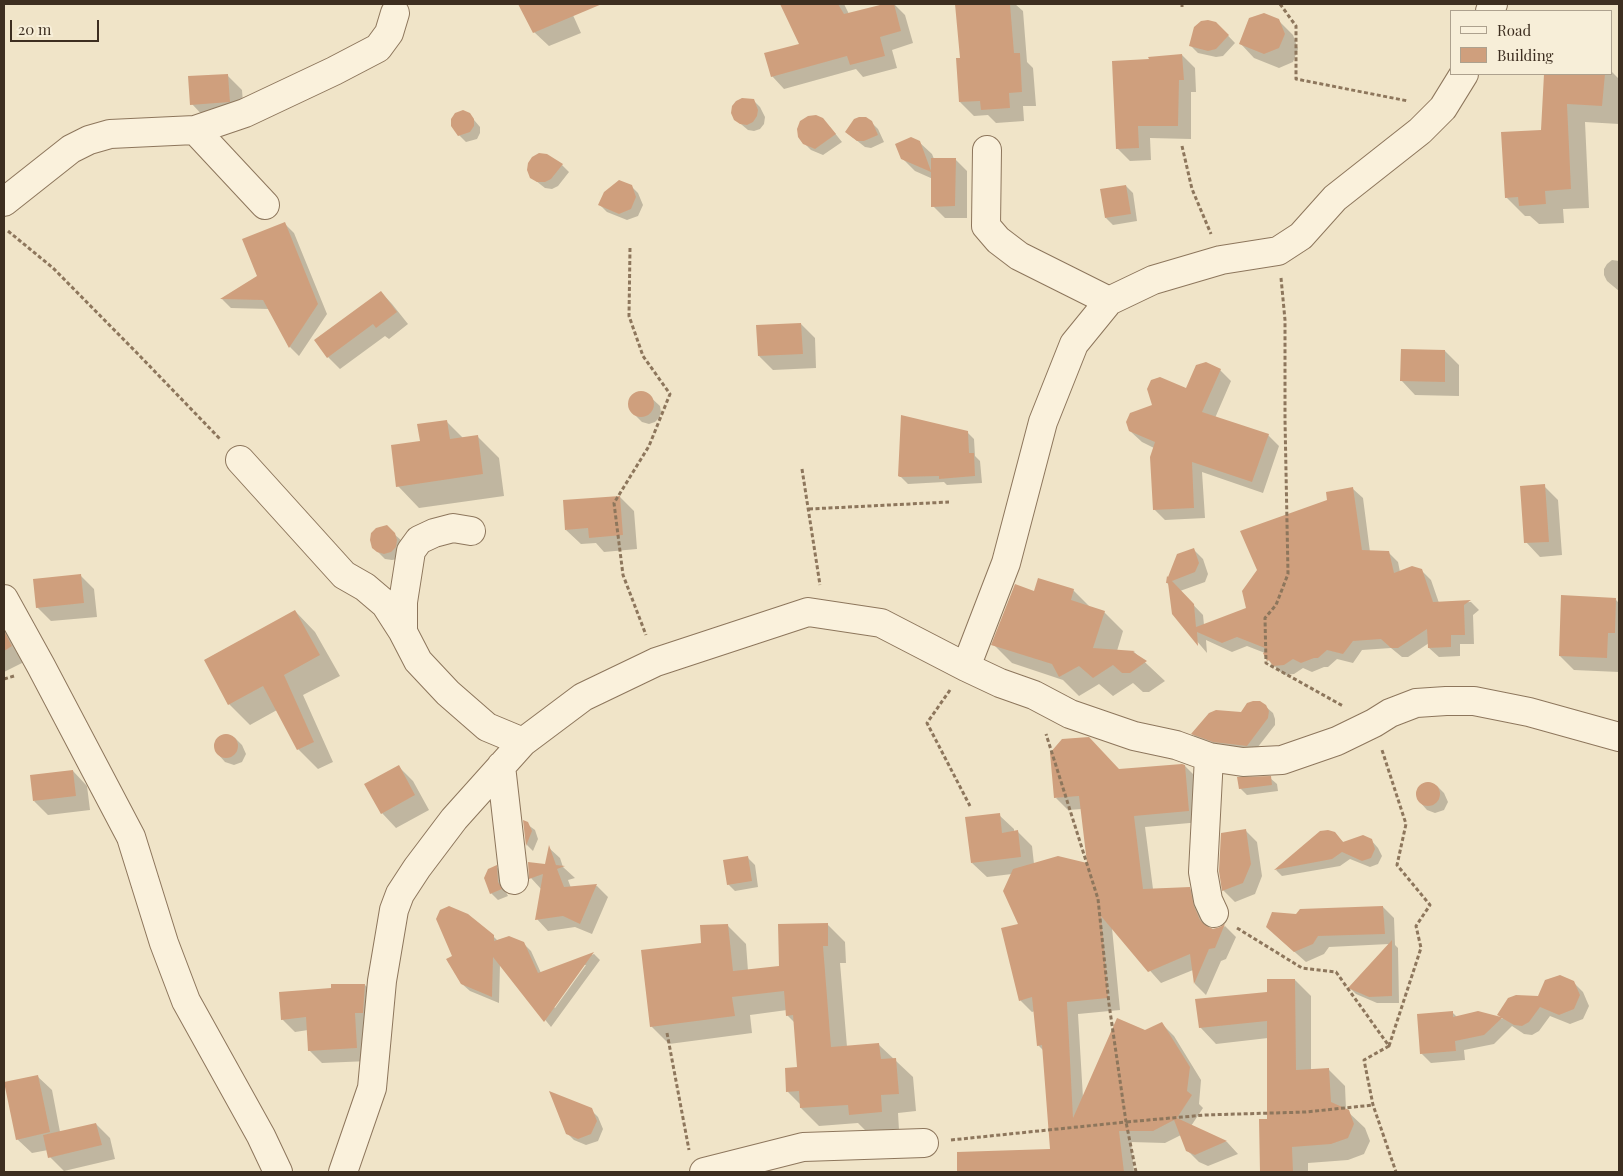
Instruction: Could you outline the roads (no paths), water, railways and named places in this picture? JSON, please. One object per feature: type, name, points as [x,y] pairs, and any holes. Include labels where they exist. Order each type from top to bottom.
[{"type":"street","points":[[4,202],[71,150],[89,140],[110,134],[195,130],[245,113],[378,48],[389,34],[395,12]]},
{"type":"street","points":[[966,667],[1006,563],[1046,413],[1074,344],[1109,301],[1153,280],[1221,260],[1278,251],[1301,236],[1335,198],[1420,131],[1443,108],[1463,75]]},
{"type":"street","points":[[195,130],[265,205]]},
{"type":"street","points":[[987,150],[986,226],[998,240],[1019,256],[1109,301]]},
{"type":"street","points":[[240,460],[344,575],[364,587],[385,604],[404,632],[418,661],[448,693],[487,726],[523,742]]},
{"type":"street","points":[[404,632],[403,602],[411,551],[419,540],[434,533],[453,528],[471,531]]},
{"type":"street","points":[[4,599],[46,674],[131,837],[164,943],[186,1001],[261,1136],[278,1172]]},
{"type":"street","points":[[343,1172],[372,1088],[382,981],[394,910],[400,894],[454,819],[523,742],[583,697],[656,662],[808,612],[881,623],[966,667],[1000,683],[1034,695],[1079,717],[1134,736],[1176,746],[1209,758],[1243,762],[1282,760],[1337,741],[1390,713],[1416,703],[1474,701],[1538,714],[1619,737]]},
{"type":"street","points":[[1209,758],[1203,872],[1208,900],[1214,913]]},
{"type":"street","points":[[501,766],[514,880]]},
{"type":"street","points":[[697,1163],[803,1147],[924,1143]]}]
